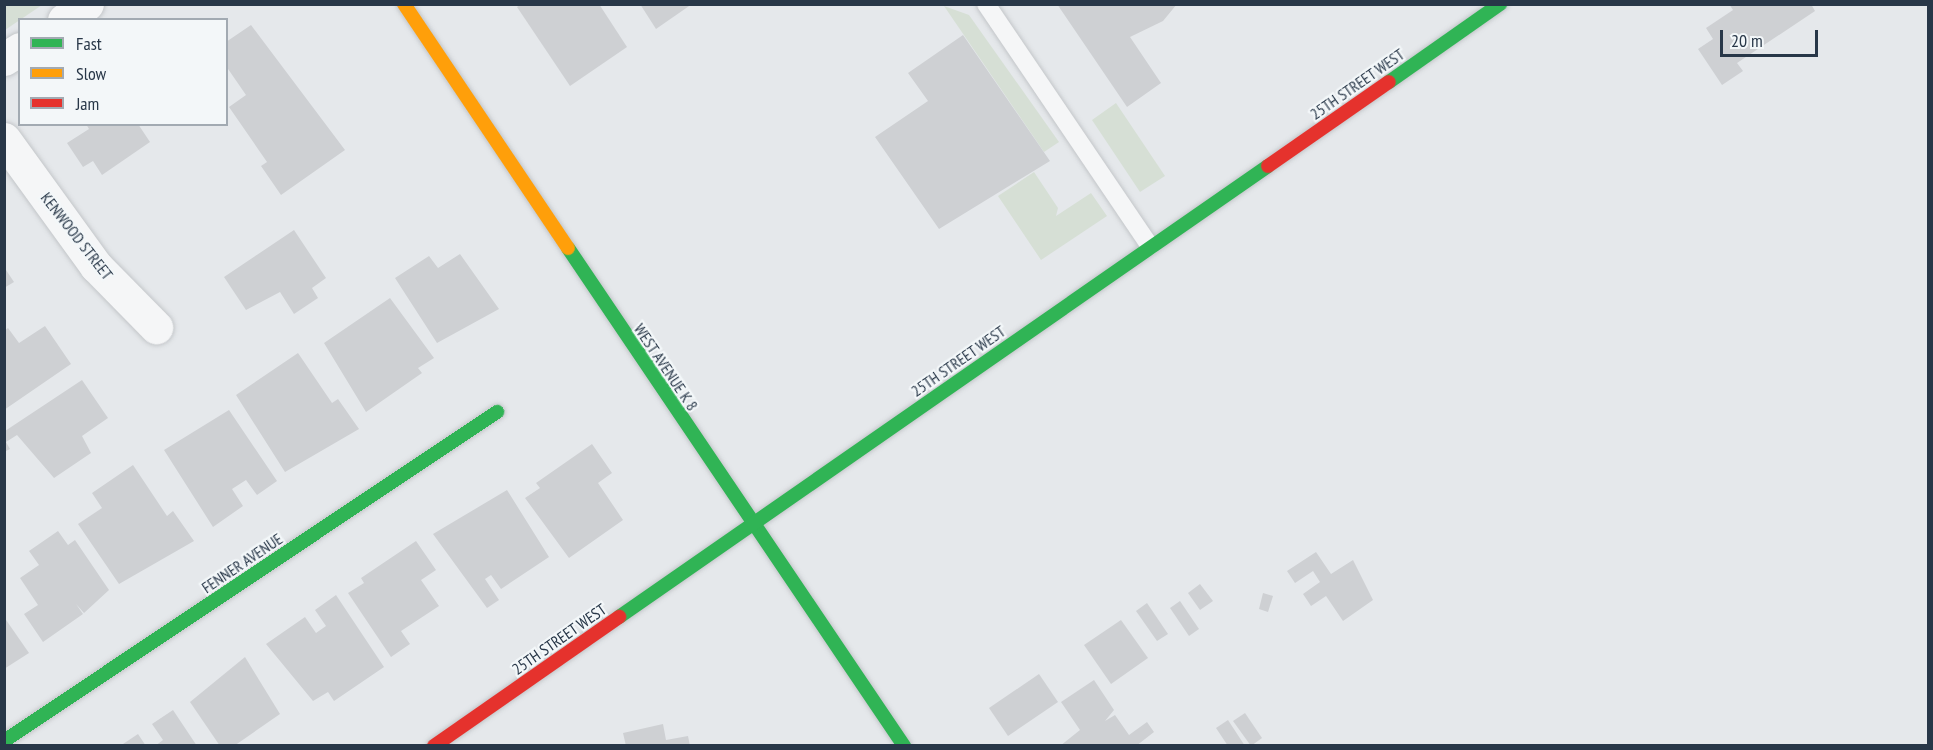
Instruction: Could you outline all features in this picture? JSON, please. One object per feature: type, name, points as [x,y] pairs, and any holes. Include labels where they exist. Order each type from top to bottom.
[{"type":"street","points":[[67,18],[87,4]]},
{"type":"street","name":"WEST AVENUE K 8","points":[[404,4],[752,525],[904,746]]},
{"type":"street","name":"25TH STREET WEST","points":[[435,746],[1500,4]]},
{"type":"street","points":[[4,59],[18,50]]},
{"type":"street","name":"KENWOOD STREET","points":[[4,139],[96,266],[156,327]]},
{"type":"street","name":"FENNER AVENUE","points":[[4,741],[497,412]]},
{"type":"lane","points":[[987,4],[1150,246]]},
{"type":"shaded area","points":[[5,4],[42,4],[23,18],[18,18],[18,21],[5,30]]},
{"type":"shaded area","points":[[944,6],[969,15],[1059,142],[1044,152]]},
{"type":"shaded area","points":[[1116,103],[1165,176],[1140,192],[1092,120]]},
{"type":"shaded area","points":[[1034,172],[1058,208],[1056,216],[1091,193],[1107,216],[1041,260],[998,196]]},
{"type":"building","points":[[521,4],[599,4],[627,47],[570,86],[517,7]]},
{"type":"building","points":[[640,4],[692,4],[656,29]]},
{"type":"building","points":[[1057,4],[1177,4],[1163,21],[1130,37],[1161,83],[1127,107]]},
{"type":"building","points":[[1729,4],[1811,4],[1815,11],[1737,63],[1743,71],[1722,85],[1698,49],[1713,39],[1706,28],[1733,10]]},
{"type":"building","points":[[251,25],[345,150],[281,195],[261,166],[267,162],[229,107],[246,95],[228,69],[228,41]]},
{"type":"building","points":[[963,35],[1050,161],[939,229],[875,137],[928,101],[908,73]]},
{"type":"building","points":[[87,126],[139,126],[150,142],[102,175],[93,161],[83,167],[67,143],[89,129]]},
{"type":"building","points":[[294,230],[326,278],[312,288],[318,298],[294,314],[280,292],[246,310],[224,277]]},
{"type":"building","points":[[460,254],[499,309],[437,343],[395,278],[429,256],[438,268]]},
{"type":"building","points":[[4,267],[14,282],[4,288]]},
{"type":"building","points":[[390,298],[434,358],[418,368],[422,373],[366,412],[324,343]]},
{"type":"building","points":[[45,326],[71,364],[4,410],[4,331],[8,328],[19,343]]},
{"type":"building","points":[[298,353],[332,403],[338,399],[359,429],[285,472],[236,395]]},
{"type":"building","points":[[82,380],[108,418],[82,436],[91,453],[54,478],[17,435],[6,442],[10,449],[4,452],[5,431]]},
{"type":"building","points":[[229,410],[277,481],[257,495],[246,480],[232,489],[243,506],[213,527],[164,450]]},
{"type":"building","points":[[592,444],[612,473],[598,483],[623,520],[569,558],[525,498],[540,488],[536,483]]},
{"type":"building","points":[[133,465],[167,516],[173,511],[194,541],[119,584],[78,524],[102,508],[92,493]]},
{"type":"building","points":[[507,490],[549,557],[501,589],[491,575],[485,579],[499,600],[487,608],[433,534]]},
{"type":"building","points":[[58,531],[68,545],[75,540],[109,590],[84,613],[76,604],[83,614],[43,642],[24,614],[38,605],[20,578],[39,565],[29,551]]},
{"type":"building","points":[[416,541],[436,570],[421,580],[439,606],[401,631],[410,644],[391,657],[348,593],[364,583],[361,578]]},
{"type":"building","points":[[1316,552],[1331,574],[1353,560],[1373,600],[1343,621],[1326,596],[1311,606],[1303,594],[1320,582],[1313,571],[1295,583],[1287,571]]},
{"type":"building","points":[[1200,584],[1213,601],[1200,610],[1188,593]]},
{"type":"building","points":[[1263,593],[1273,596],[1268,612],[1259,609]]},
{"type":"building","points":[[336,595],[384,667],[334,701],[328,692],[313,701],[266,644],[305,617],[316,633],[326,626],[315,610]]},
{"type":"building","points":[[1180,601],[1199,629],[1189,636],[1170,608]]},
{"type":"building","points":[[1147,603],[1168,634],[1157,641],[1136,611]]},
{"type":"building","points":[[4,617],[29,653],[4,669]]},
{"type":"building","points":[[1121,620],[1148,658],[1111,684],[1084,645]]},
{"type":"building","points":[[245,657],[280,714],[234,746],[220,746],[190,702]]},
{"type":"building","points":[[1039,674],[1058,702],[1008,736],[989,708]]},
{"type":"building","points":[[1094,680],[1114,710],[1105,721],[1115,715],[1129,735],[1147,722],[1154,732],[1136,746],[1060,746],[1080,730],[1061,702]]},
{"type":"building","points":[[173,710],[197,746],[155,746],[163,740],[152,724]]},
{"type":"building","points":[[1245,713],[1262,738],[1251,746],[1233,721]]},
{"type":"building","points":[[1228,720],[1245,746],[1228,746],[1216,728]]},
{"type":"building","points":[[663,724],[666,740],[688,736],[690,746],[626,746],[623,733]]},
{"type":"building","points":[[138,734],[146,746],[120,746]]},
{"type":"traffic: fast","points":[[1389,82],[1500,4]]},
{"type":"traffic: fast","points":[[619,617],[1268,166]]},
{"type":"traffic: fast","points":[[568,248],[904,746]]},
{"type":"traffic: fast","points":[[4,741],[497,412]]},
{"type":"traffic: slow","points":[[404,4],[568,248]]},
{"type":"traffic: jam","points":[[1268,166],[1389,82]]},
{"type":"traffic: jam","points":[[434,746],[619,617]]}]
